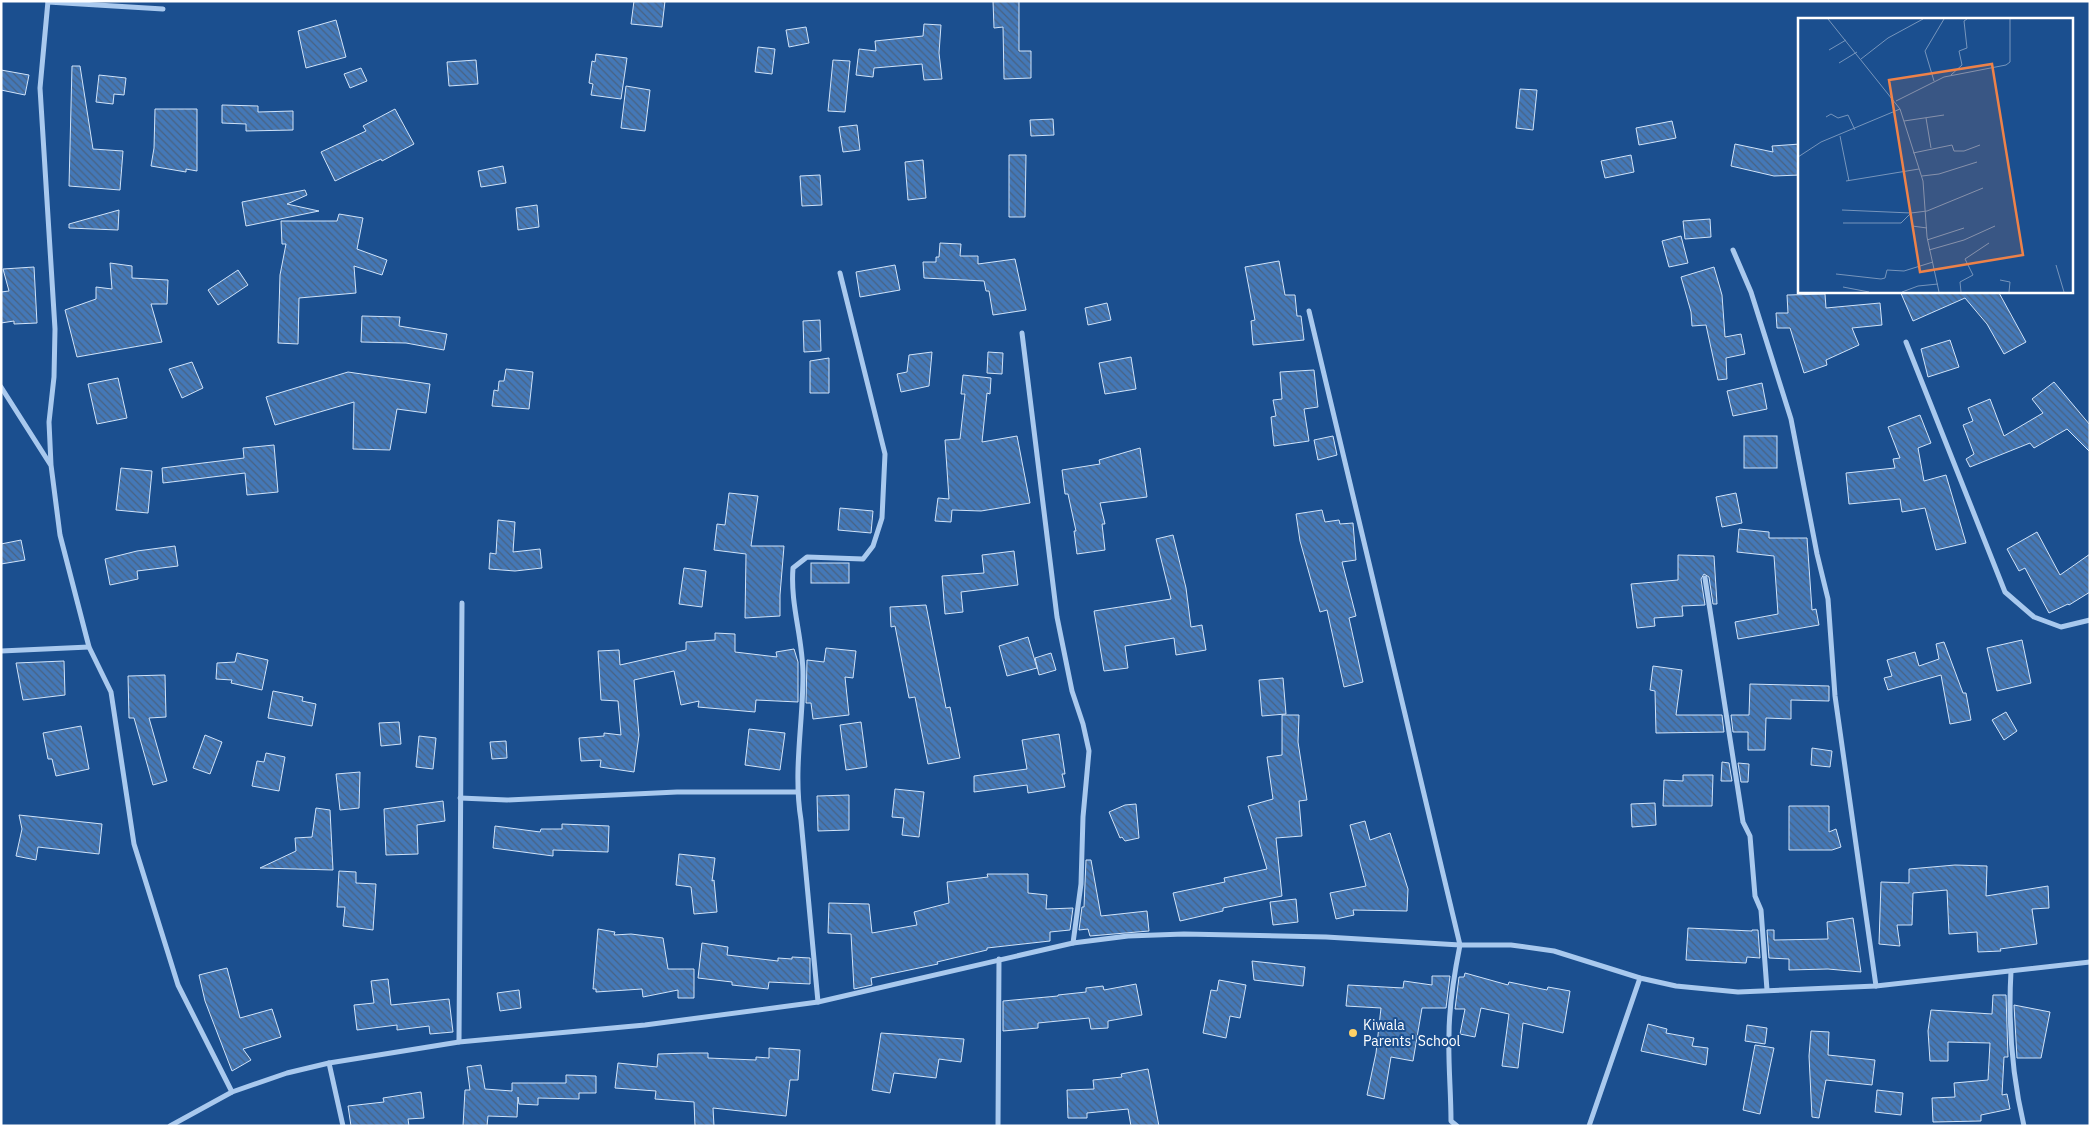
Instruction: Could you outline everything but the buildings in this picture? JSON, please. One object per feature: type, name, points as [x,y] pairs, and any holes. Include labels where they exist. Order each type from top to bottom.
[{"type":"street","points":[[163,9],[48,2],[40,88],[55,329],[54,377],[50,422],[51,465],[60,535],[89,647],[111,692],[134,844],[178,985],[232,1092]]},
{"type":"street","points":[[1733,250],[1751,292],[1791,419],[1817,554],[1828,599],[1836,696],[1876,986]]},
{"type":"street","points":[[818,1002],[801,820],[796,792],[803,676],[802,651],[793,608],[793,568],[807,558],[863,559],[873,546],[882,518],[885,454],[840,273]]},
{"type":"street","points":[[1309,311],[1460,945],[1453,978],[1448,1035],[1452,1082],[1450,1123],[1457,1126]]},
{"type":"street","points":[[1022,333],[1057,617],[1072,691],[1083,724],[1089,751],[1083,818],[1081,884],[1073,943]]},
{"type":"street","points":[[1906,342],[2005,592],[2034,617],[2061,627],[2090,620]]},
{"type":"street","points":[[1,387],[51,465]]},
{"type":"street","points":[[1705,578],[1743,822],[1750,836],[1755,896],[1761,910],[1766,990]]},
{"type":"street","points":[[459,1042],[462,604]]},
{"type":"street","points":[[1,651],[89,647]]},
{"type":"street","points":[[460,798],[507,800],[670,792],[796,792]]},
{"type":"street","points":[[170,1126],[232,1092],[287,1073],[329,1063],[459,1042],[644,1025],[818,1002],[1073,943],[1128,936],[1184,934],[1326,937],[1510,946],[1554,951],[1640,978],[1676,986],[1738,992],[1876,986],[2090,962]]},
{"type":"street","points":[[998,1126],[999,959]]},
{"type":"street","points":[[2011,971],[2009,1006],[2012,1059],[2024,1126]]},
{"type":"street","points":[[1589,1126],[1640,978]]},
{"type":"street","points":[[329,1063],[343,1126]]},
{"type":"place","name":"Kiwala Parents' School","points":[[1353,1033]]}]
